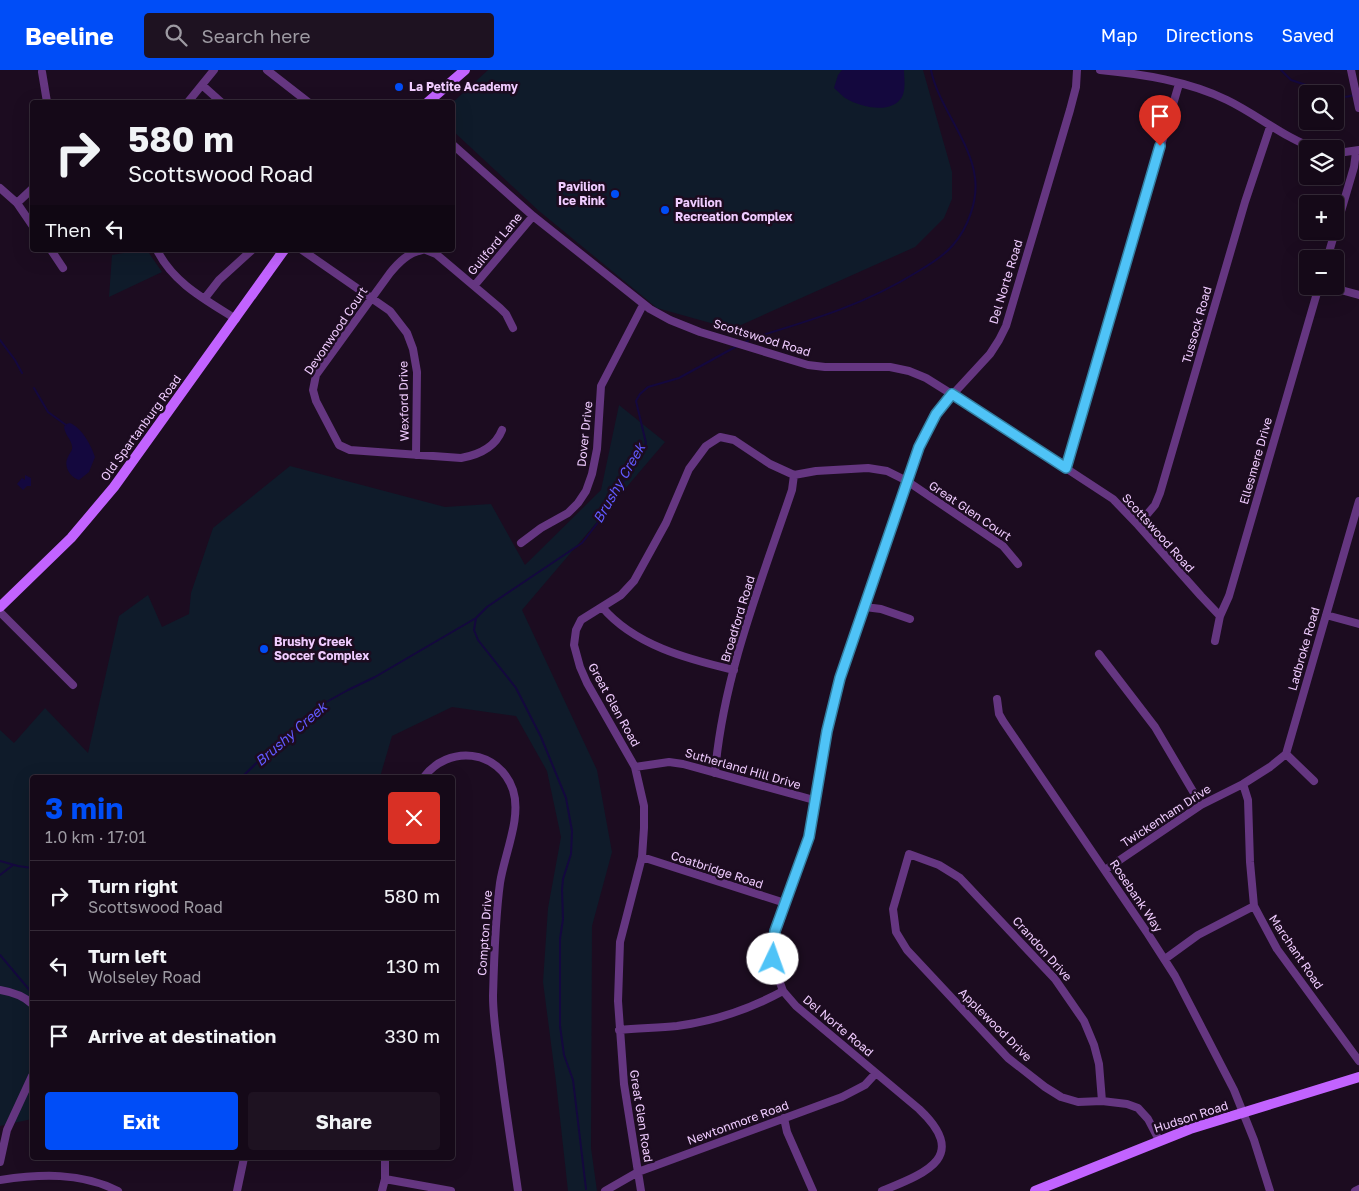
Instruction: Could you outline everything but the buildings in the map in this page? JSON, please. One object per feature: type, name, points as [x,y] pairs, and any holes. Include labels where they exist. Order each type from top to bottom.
[{"type":"main road","points":[[430,100],[465,70]]},
{"type":"main road","name":"Old Spartanburg Road","points":[[0,607],[47,562],[98,507],[138,455],[283,252]]},
{"type":"main road","name":"Hudson Road","points":[[1035,1191],[1190,1129],[1359,1077]]},
{"type":"street","points":[[190,100],[214,70]]},
{"type":"street","points":[[267,70],[305,100]]},
{"type":"street","name":"Del Norte Road","points":[[882,1191],[929,1170],[939,1158],[941,1142],[939,1132],[929,1119],[796,1006],[783,991],[775,968],[773,949],[775,931],[809,837],[814,800],[834,701],[906,481],[925,434],[942,406],[990,354],[1006,326],[1076,87],[1078,70]]},
{"type":"street","points":[[1100,70],[1150,77],[1225,99],[1299,142]]},
{"type":"street","points":[[1351,70],[1359,107]]},
{"type":"street","points":[[42,72],[47,100]]},
{"type":"street","points":[[1066,468],[1178,84]]},
{"type":"street","points":[[202,86],[220,100]]},
{"type":"street","name":"Tussock Road","points":[[1138,525],[1155,505],[1160,493],[1245,202],[1270,126]]},
{"type":"street","name":"Scottswood Road","points":[[455,147],[533,216],[643,305],[670,320],[808,365],[900,368],[921,376],[952,394],[1113,499],[1220,616]]},
{"type":"street","points":[[1330,250],[1354,168],[1357,151],[1344,152]]},
{"type":"street","points":[[0,188],[18,203],[30,221]]},
{"type":"street","points":[[18,203],[30,191]]},
{"type":"street","name":"Guilford Lane","points":[[474,286],[533,216]]},
{"type":"street","points":[[52,252],[63,268]]},
{"type":"street","points":[[158,252],[168,269],[190,290],[236,318]]},
{"type":"street","points":[[205,298],[219,280],[250,252]]},
{"type":"street","name":"Wexford Drive","points":[[305,252],[372,298],[397,318],[407,333],[413,349],[417,372],[416,455]]},
{"type":"street","name":"Devonwood Court","points":[[416,252],[410,254],[397,264],[316,375],[313,385],[314,396],[338,443],[350,450],[454,459],[469,457],[489,448],[502,430]]},
{"type":"street","points":[[431,252],[436,254],[506,314],[513,328]]},
{"type":"street","points":[[1344,291],[1359,295]]},
{"type":"street","name":"Ellesmere Drive","points":[[1215,641],[1220,616],[1229,596],[1316,295]]},
{"type":"street","name":"Dover Drive","points":[[521,543],[541,528],[568,513],[586,491],[597,449],[601,386],[643,305]]},
{"type":"street","name":"Great Glen Road","points":[[641,1191],[624,1084],[618,1001],[620,942],[642,858],[644,814],[635,768],[587,683],[575,654],[575,637],[578,625],[586,616],[621,595],[634,581],[666,523],[689,469],[702,450],[714,440],[724,437],[734,440],[770,464],[794,475]]},
{"type":"street","points":[[794,475],[816,471],[868,468],[887,471],[906,481]]},
{"type":"street","name":"Broadford Road","points":[[715,773],[727,695],[758,589],[792,490],[794,475]]},
{"type":"street","name":"Great Glen Court","points":[[906,481],[1003,546],[1018,564]]},
{"type":"street","name":"Ladbroke Road","points":[[1286,754],[1326,615],[1356,524],[1359,501]]},
{"type":"street","points":[[602,607],[621,626],[657,646],[680,655],[734,670]]},
{"type":"street","points":[[865,607],[881,609],[910,620]]},
{"type":"street","points":[[0,612],[74,685]]},
{"type":"street","points":[[1326,615],[1359,624]]},
{"type":"street","points":[[1099,654],[1155,727],[1201,805]]},
{"type":"street","name":"Rosebank Way","points":[[998,699],[999,714],[1003,721],[1165,959],[1234,1090],[1254,1140],[1270,1191]]},
{"type":"street","name":"Compton Drive","points":[[425,775],[432,767],[445,759],[468,754],[487,760],[498,768],[506,777],[513,791],[515,814],[500,882],[493,1011],[518,1191]]},
{"type":"street","points":[[1243,784],[1270,767],[1286,754],[1314,781]]},
{"type":"street","name":"Sutherland Hill Drive","points":[[635,768],[675,762],[814,800]]},
{"type":"street","name":"Twickenham Drive","points":[[1105,870],[1201,805],[1243,784]]},
{"type":"street","name":"Marchant Road","points":[[1243,784],[1248,800],[1254,906],[1277,949],[1359,1060]]},
{"type":"street","name":"Crandon Drive","points":[[909,854],[939,865],[960,878],[1055,979],[1084,1021],[1094,1045],[1099,1064],[1102,1101]]},
{"type":"street","name":"Applewood Drive","points":[[909,854],[893,909],[896,932],[907,950],[1008,1058],[1045,1087],[1061,1097],[1078,1102],[1102,1101],[1127,1104],[1138,1108],[1148,1119],[1159,1140]]},
{"type":"street","name":"Coatbridge Road","points":[[642,858],[785,903]]},
{"type":"street","points":[[1165,959],[1198,935],[1254,906]]},
{"type":"street","points":[[0,990],[23,996],[30,1002]]},
{"type":"street","points":[[619,1030],[675,1026],[710,1020],[753,1006],[783,991]]},
{"type":"street","name":"Newtonmore Road","points":[[605,1191],[638,1172],[856,1090],[865,1085],[876,1073]]},
{"type":"street","points":[[0,1162],[7,1130],[30,1080]]},
{"type":"street","points":[[784,1118],[787,1132],[813,1191]]},
{"type":"street","points":[[237,1191],[244,1160]]},
{"type":"street","points":[[382,1191],[385,1178],[385,1160]]},
{"type":"street","points":[[0,1180],[40,1175],[64,1176],[89,1180],[118,1191]]},
{"type":"street","points":[[385,1178],[451,1191]]},
{"type":"shaded area","points":[[488,70],[923,70],[952,172],[952,199],[944,218],[915,247],[732,329],[657,308],[539,211],[455,133],[455,100]]},
{"type":"shaded area","points":[[842,70],[904,70],[902,97],[897,103],[883,108],[875,108],[851,101],[834,88],[838,75]]},
{"type":"shaded area","points":[[129,252],[148,252],[162,272],[109,297],[112,255]]},
{"type":"shaded area","points":[[619,405],[665,442],[522,610],[597,770],[612,852],[592,926],[591,1148],[597,1191],[568,1191],[543,982],[548,908],[561,837],[547,771],[516,716],[452,707],[392,736],[381,775],[30,775],[30,1119],[0,1126],[0,730],[14,743],[45,708],[88,753],[119,616],[148,595],[162,627],[189,614],[191,593],[213,528],[290,466],[445,507],[491,504],[525,565],[601,490]]},
{"type":"shaded area","points":[[70,423],[85,437],[95,457],[89,472],[79,480],[70,474],[66,464],[72,448],[64,427]]},
{"type":"shaded area","points":[[25,475],[31,478],[31,486],[27,486],[23,490],[17,484],[22,478],[25,480]]},
{"type":"waterway","name":"Brushy Creek","points":[[744,343],[753,338],[837,311],[877,294],[936,260],[958,238],[971,213],[975,195],[975,178],[967,151],[940,97],[931,70]]},
{"type":"waterway","name":"Brushy Creek","points":[[1281,70],[1291,80],[1306,85]]},
{"type":"waterway","name":"Brushy Creek","points":[[1344,97],[1354,95]]},
{"type":"waterway","points":[[0,340],[22,373]]},
{"type":"waterway","name":"Brushy Creek","points":[[244,775],[271,749],[294,732],[310,713],[321,705],[375,677],[476,618],[487,607],[582,543],[603,516],[646,443],[636,401],[640,394],[648,387],[679,378],[737,346]]},
{"type":"waterway","points":[[34,388],[48,412],[66,425]]},
{"type":"waterway","points":[[476,618],[474,630],[478,640],[516,688],[541,737],[566,798],[572,831],[571,854],[563,879],[562,890],[560,1026],[564,1055],[573,1080],[586,1189]]},
{"type":"waterway","name":"Brushy Creek","points":[[0,861],[30,868]]},
{"type":"waterway","points":[[0,875],[13,865]]},
{"type":"waterway","points":[[0,955],[30,991]]},
{"type":"place","name":"La Petite Academy","points":[[399,87]]},
{"type":"place","name":"Pavilion Ice Rink","points":[[615,194]]},
{"type":"place","name":"Pavilion Recreation Complex","points":[[665,210]]},
{"type":"place","name":"Brushy Creek Soccer Complex","points":[[264,649]]},
{"type":"route","points":[[773,959],[775,931],[809,837],[827,731],[840,678],[902,498],[906,481],[925,434],[942,406],[952,394],[1066,468],[1160,146]]}]
